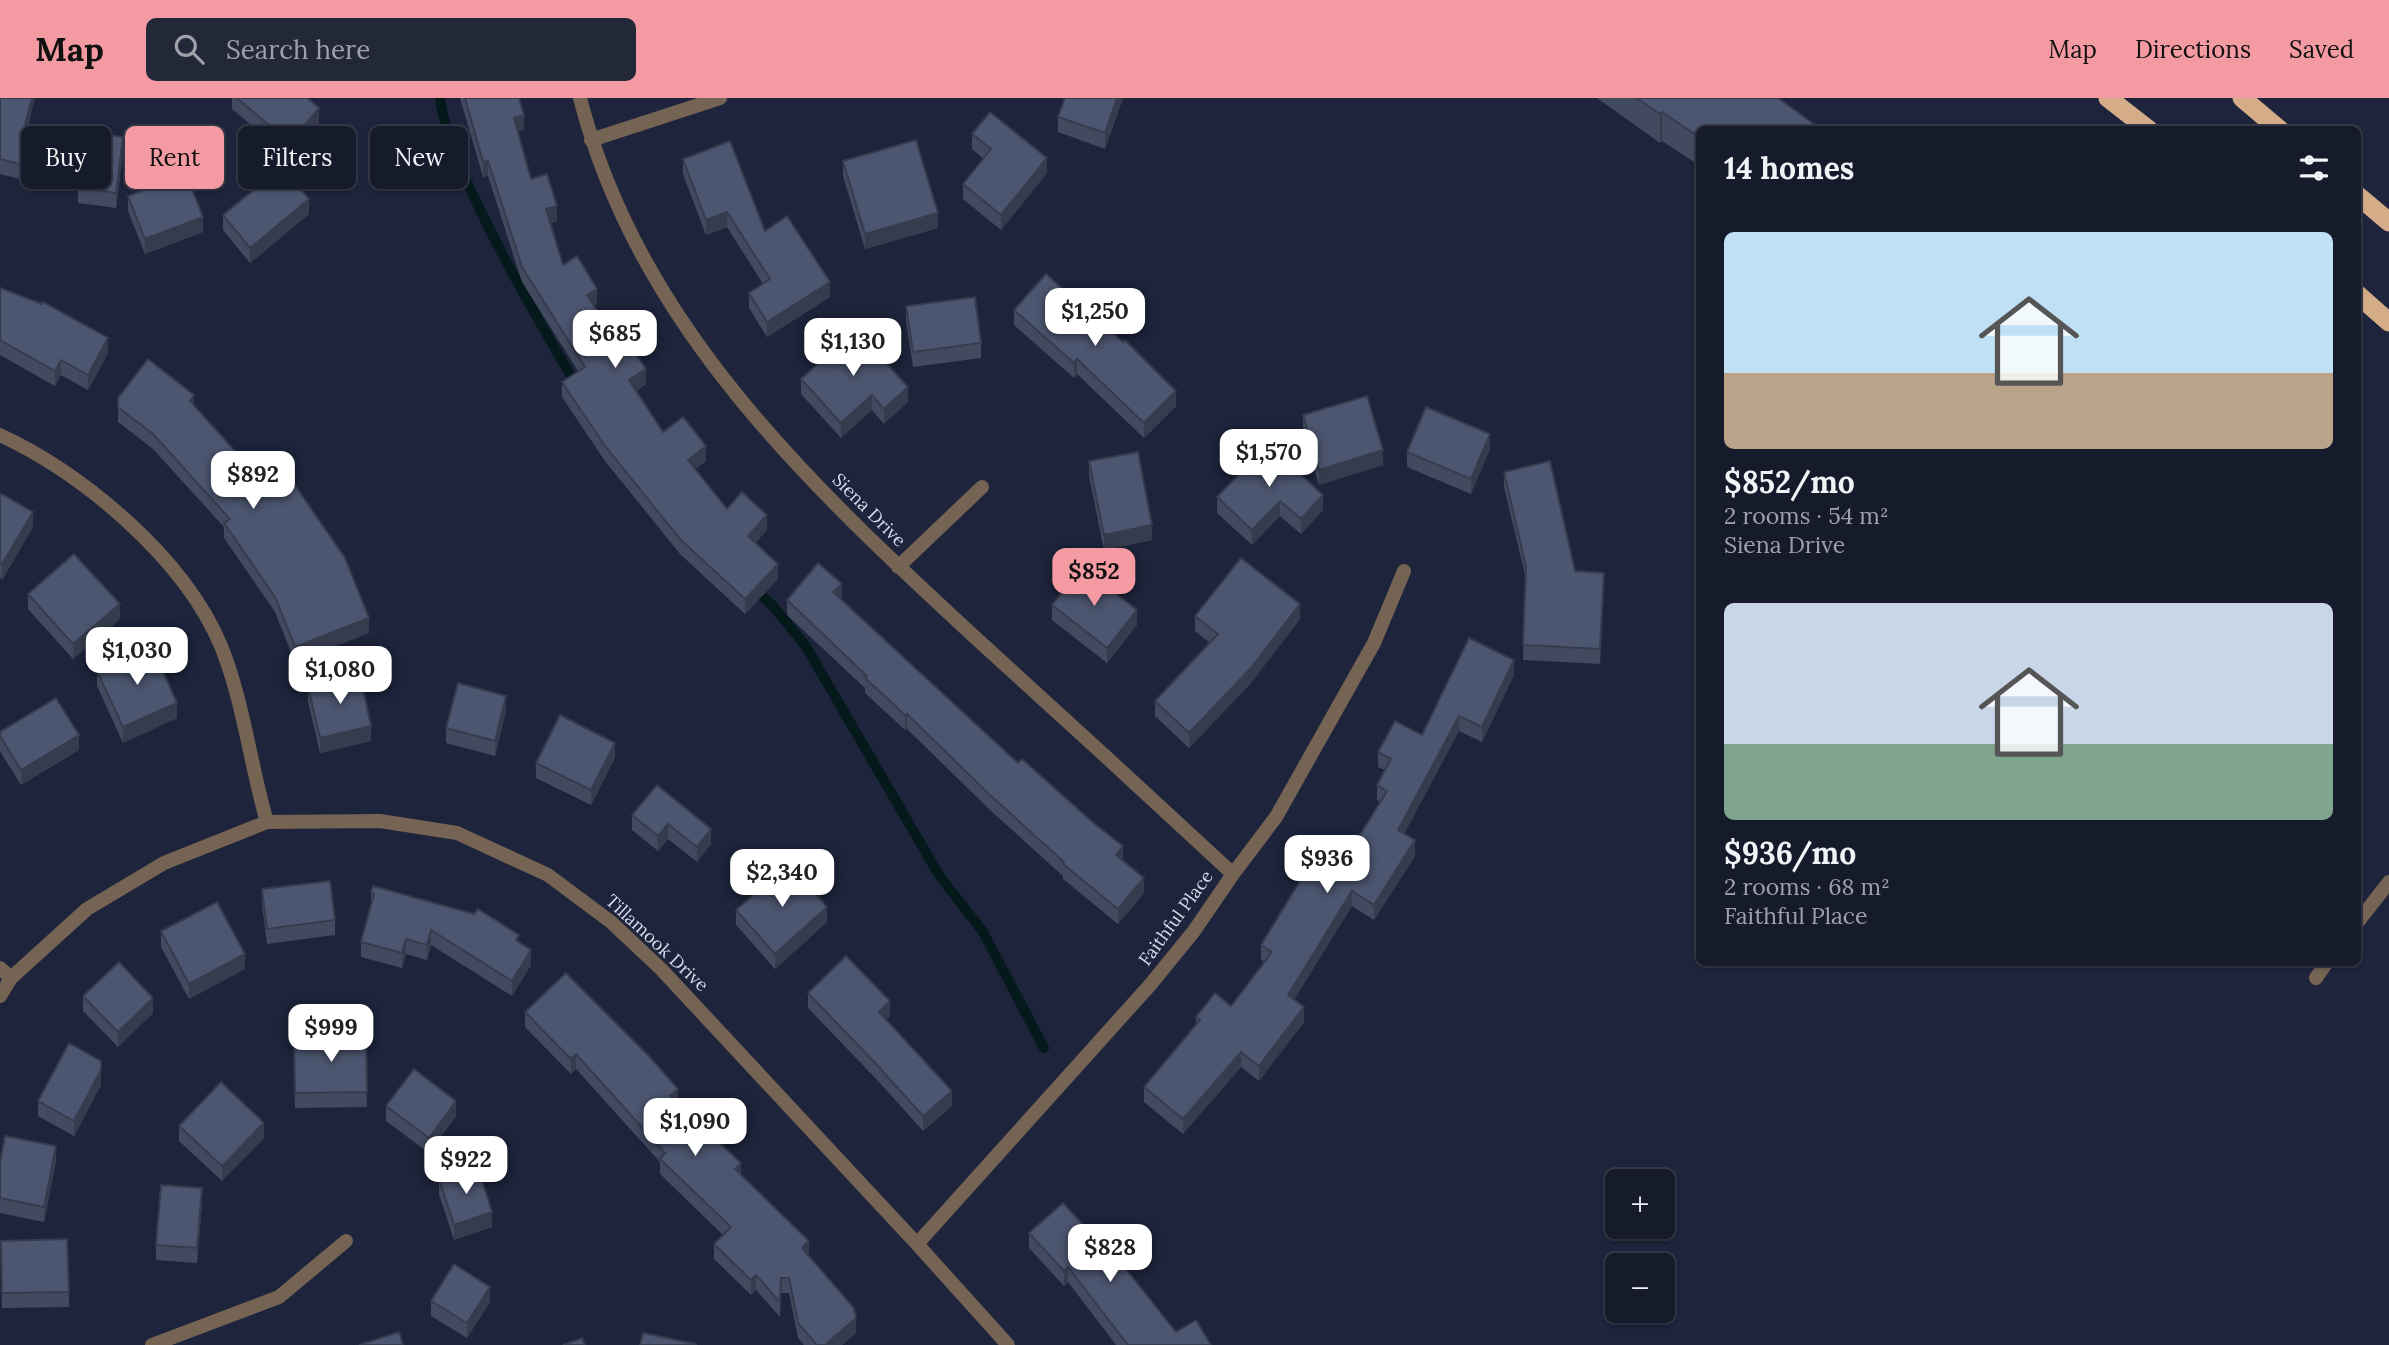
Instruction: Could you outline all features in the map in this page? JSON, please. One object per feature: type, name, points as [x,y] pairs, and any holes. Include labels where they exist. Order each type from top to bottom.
[{"type":"highway","points":[[2108,98],[2144,126]]},
{"type":"highway","points":[[2248,101],[2276,126]]},
{"type":"highway","points":[[2361,198],[2389,222]]},
{"type":"highway","points":[[2361,298],[2389,322]]},
{"type":"street","name":"Siena Drive","points":[[580,98],[591,140],[632,235],[674,311],[724,382],[793,461],[898,567],[1233,874]]},
{"type":"street","points":[[591,140],[720,98]]},
{"type":"street","points":[[0,435],[47,461],[108,505],[162,557],[192,596],[220,645],[232,677],[267,822]]},
{"type":"street","points":[[898,567],[982,487]]},
{"type":"street","name":"Faithful Place","points":[[917,1244],[1150,985],[1194,931],[1276,817],[1374,643],[1405,571]]},
{"type":"street","name":"Tillamook Drive","points":[[0,996],[11,978],[87,909],[164,863],[267,822],[380,821],[457,833],[548,875],[611,922],[661,969],[1008,1345]]},
{"type":"street","points":[[2361,918],[2389,882]]},
{"type":"street","points":[[2316,978],[2324,966]]},
{"type":"street","points":[[0,968],[11,978]]},
{"type":"street","points":[[152,1345],[279,1297],[346,1241]]},
{"type":"building","points":[[0,98],[32,98],[25,125],[33,126],[21,126],[21,164],[0,159]]},
{"type":"building","points":[[237,98],[307,98],[319,108],[304,126],[270,126]]},
{"type":"building","points":[[465,98],[519,98],[524,115],[514,118],[531,179],[547,174],[557,206],[546,209],[563,265],[577,256],[597,289],[587,295],[619,344],[626,340],[646,369],[629,380],[663,432],[683,417],[706,446],[688,460],[727,509],[742,492],[767,515],[748,536],[778,564],[745,599],[680,539],[605,446],[562,382],[585,367],[522,267],[488,161],[483,162]]},
{"type":"building","points":[[1065,98],[1117,98],[1105,133],[1058,117]]},
{"type":"building","points":[[1637,98],[1778,98],[1816,126],[1696,126],[1696,135],[1662,112],[1660,114]]},
{"type":"building","points":[[990,112],[1047,158],[1001,215],[963,184],[991,149],[972,134]]},
{"type":"building","points":[[111,136],[123,137],[116,193],[86,189],[111,189]]},
{"type":"building","points":[[916,140],[938,213],[865,234],[843,161]]},
{"type":"building","points":[[730,141],[765,231],[787,216],[830,282],[767,322],[749,293],[770,279],[727,212],[706,220],[683,159]]},
{"type":"building","points":[[146,189],[192,189],[203,217],[145,239],[128,196]]},
{"type":"building","points":[[255,189],[301,189],[309,199],[250,248],[223,215]]},
{"type":"building","points":[[1046,274],[1123,342],[1125,340],[1176,391],[1144,423],[1077,359],[1074,363],[1014,310]]},
{"type":"building","points":[[0,288],[42,304],[43,302],[108,338],[88,375],[61,360],[55,371],[0,340]]},
{"type":"building","points":[[975,297],[981,343],[913,352],[906,306]]},
{"type":"building","points":[[856,330],[908,387],[884,409],[872,395],[841,423],[801,379]]},
{"type":"building","points":[[148,359],[194,395],[190,401],[271,491],[290,478],[345,558],[369,618],[295,647],[275,597],[224,523],[230,519],[153,434],[118,407],[118,398]]},
{"type":"building","points":[[1367,396],[1383,450],[1319,470],[1303,415]]},
{"type":"building","points":[[1426,407],[1490,434],[1471,479],[1407,452]]},
{"type":"building","points":[[1268,444],[1323,495],[1301,519],[1280,501],[1252,530],[1217,497]]},
{"type":"building","points":[[1138,452],[1152,525],[1104,535],[1089,461]]},
{"type":"building","points":[[1550,461],[1575,571],[1604,573],[1600,649],[1523,645],[1526,567],[1504,472]]},
{"type":"building","points":[[0,493],[33,512],[2,564],[0,562]]},
{"type":"building","points":[[74,554],[120,604],[73,644],[28,594]]},
{"type":"building","points":[[1241,558],[1300,604],[1251,668],[1189,733],[1155,701],[1218,634],[1195,616]]},
{"type":"building","points":[[818,563],[842,584],[833,592],[1018,763],[1022,759],[1123,846],[1116,855],[1144,878],[1118,909],[1063,864],[1064,862],[907,714],[865,678],[867,676],[787,600]]},
{"type":"building","points":[[1082,567],[1137,610],[1107,648],[1052,605]]},
{"type":"building","points":[[1469,638],[1514,660],[1482,727],[1459,716],[1398,830],[1415,840],[1374,905],[1352,891],[1288,995],[1304,1007],[1259,1066],[1241,1052],[1183,1119],[1144,1087],[1200,1020],[1196,1017],[1215,993],[1231,1006],[1272,952],[1261,945],[1327,837],[1350,851],[1387,791],[1377,785],[1391,759],[1378,752],[1395,721],[1422,735]]},
{"type":"building","points":[[152,646],[177,703],[123,727],[97,671]]},
{"type":"building","points":[[360,674],[371,726],[320,738],[308,686]]},
{"type":"building","points":[[458,683],[506,696],[495,741],[446,728]]},
{"type":"building","points":[[56,698],[79,735],[21,770],[0,732]]},
{"type":"building","points":[[560,715],[615,743],[591,790],[536,763]]},
{"type":"building","points":[[657,785],[711,829],[697,847],[668,824],[658,836],[632,815]]},
{"type":"building","points":[[789,863],[827,907],[775,954],[736,910]]},
{"type":"building","points":[[330,881],[335,920],[267,929],[262,889]]},
{"type":"building","points":[[373,886],[474,914],[478,909],[519,935],[516,940],[531,950],[512,981],[431,930],[427,945],[406,939],[402,953],[361,942],[374,894],[371,892]]},
{"type":"building","points":[[217,902],[245,954],[189,984],[161,931]]},
{"type":"building","points":[[846,956],[890,1001],[879,1012],[952,1091],[923,1116],[808,993]]},
{"type":"building","points":[[119,962],[153,998],[118,1032],[83,996]]},
{"type":"building","points":[[566,973],[678,1089],[670,1096],[741,1163],[735,1169],[809,1241],[802,1248],[854,1308],[856,1318],[825,1345],[817,1345],[798,1323],[789,1278],[781,1278],[780,1302],[756,1275],[751,1280],[714,1244],[731,1227],[660,1159],[665,1153],[576,1054],[571,1059],[525,1012]]},
{"type":"building","points":[[366,1035],[367,1092],[295,1093],[294,1036]]},
{"type":"building","points":[[69,1043],[101,1061],[101,1070],[74,1121],[38,1101]]},
{"type":"building","points":[[414,1069],[456,1101],[429,1138],[386,1106]]},
{"type":"building","points":[[221,1082],[264,1123],[222,1166],[179,1126]]},
{"type":"building","points":[[5,1136],[56,1146],[44,1207],[0,1198],[0,1162]]},
{"type":"building","points":[[478,1167],[492,1212],[454,1225],[439,1179]]},
{"type":"building","points":[[161,1185],[202,1188],[197,1248],[156,1245]]},
{"type":"building","points":[[1063,1203],[1120,1265],[1122,1264],[1176,1332],[1196,1320],[1211,1345],[1128,1345],[1068,1267],[1064,1271],[1029,1233]]},
{"type":"building","points":[[67,1239],[69,1292],[2,1293],[1,1241]]},
{"type":"building","points":[[454,1264],[490,1287],[467,1323],[431,1301]]},
{"type":"building","points":[[399,1332],[403,1345],[359,1345]]},
{"type":"building","points":[[643,1333],[696,1344],[696,1345],[640,1345]]},
{"type":"building","points":[[582,1338],[585,1345],[563,1345]]},
{"type":"waterway","points":[[440,98],[447,131],[471,192],[519,285],[577,386]]},
{"type":"waterway","points":[[754,588],[773,606],[805,645],[939,875],[983,932],[1044,1048]]}]
